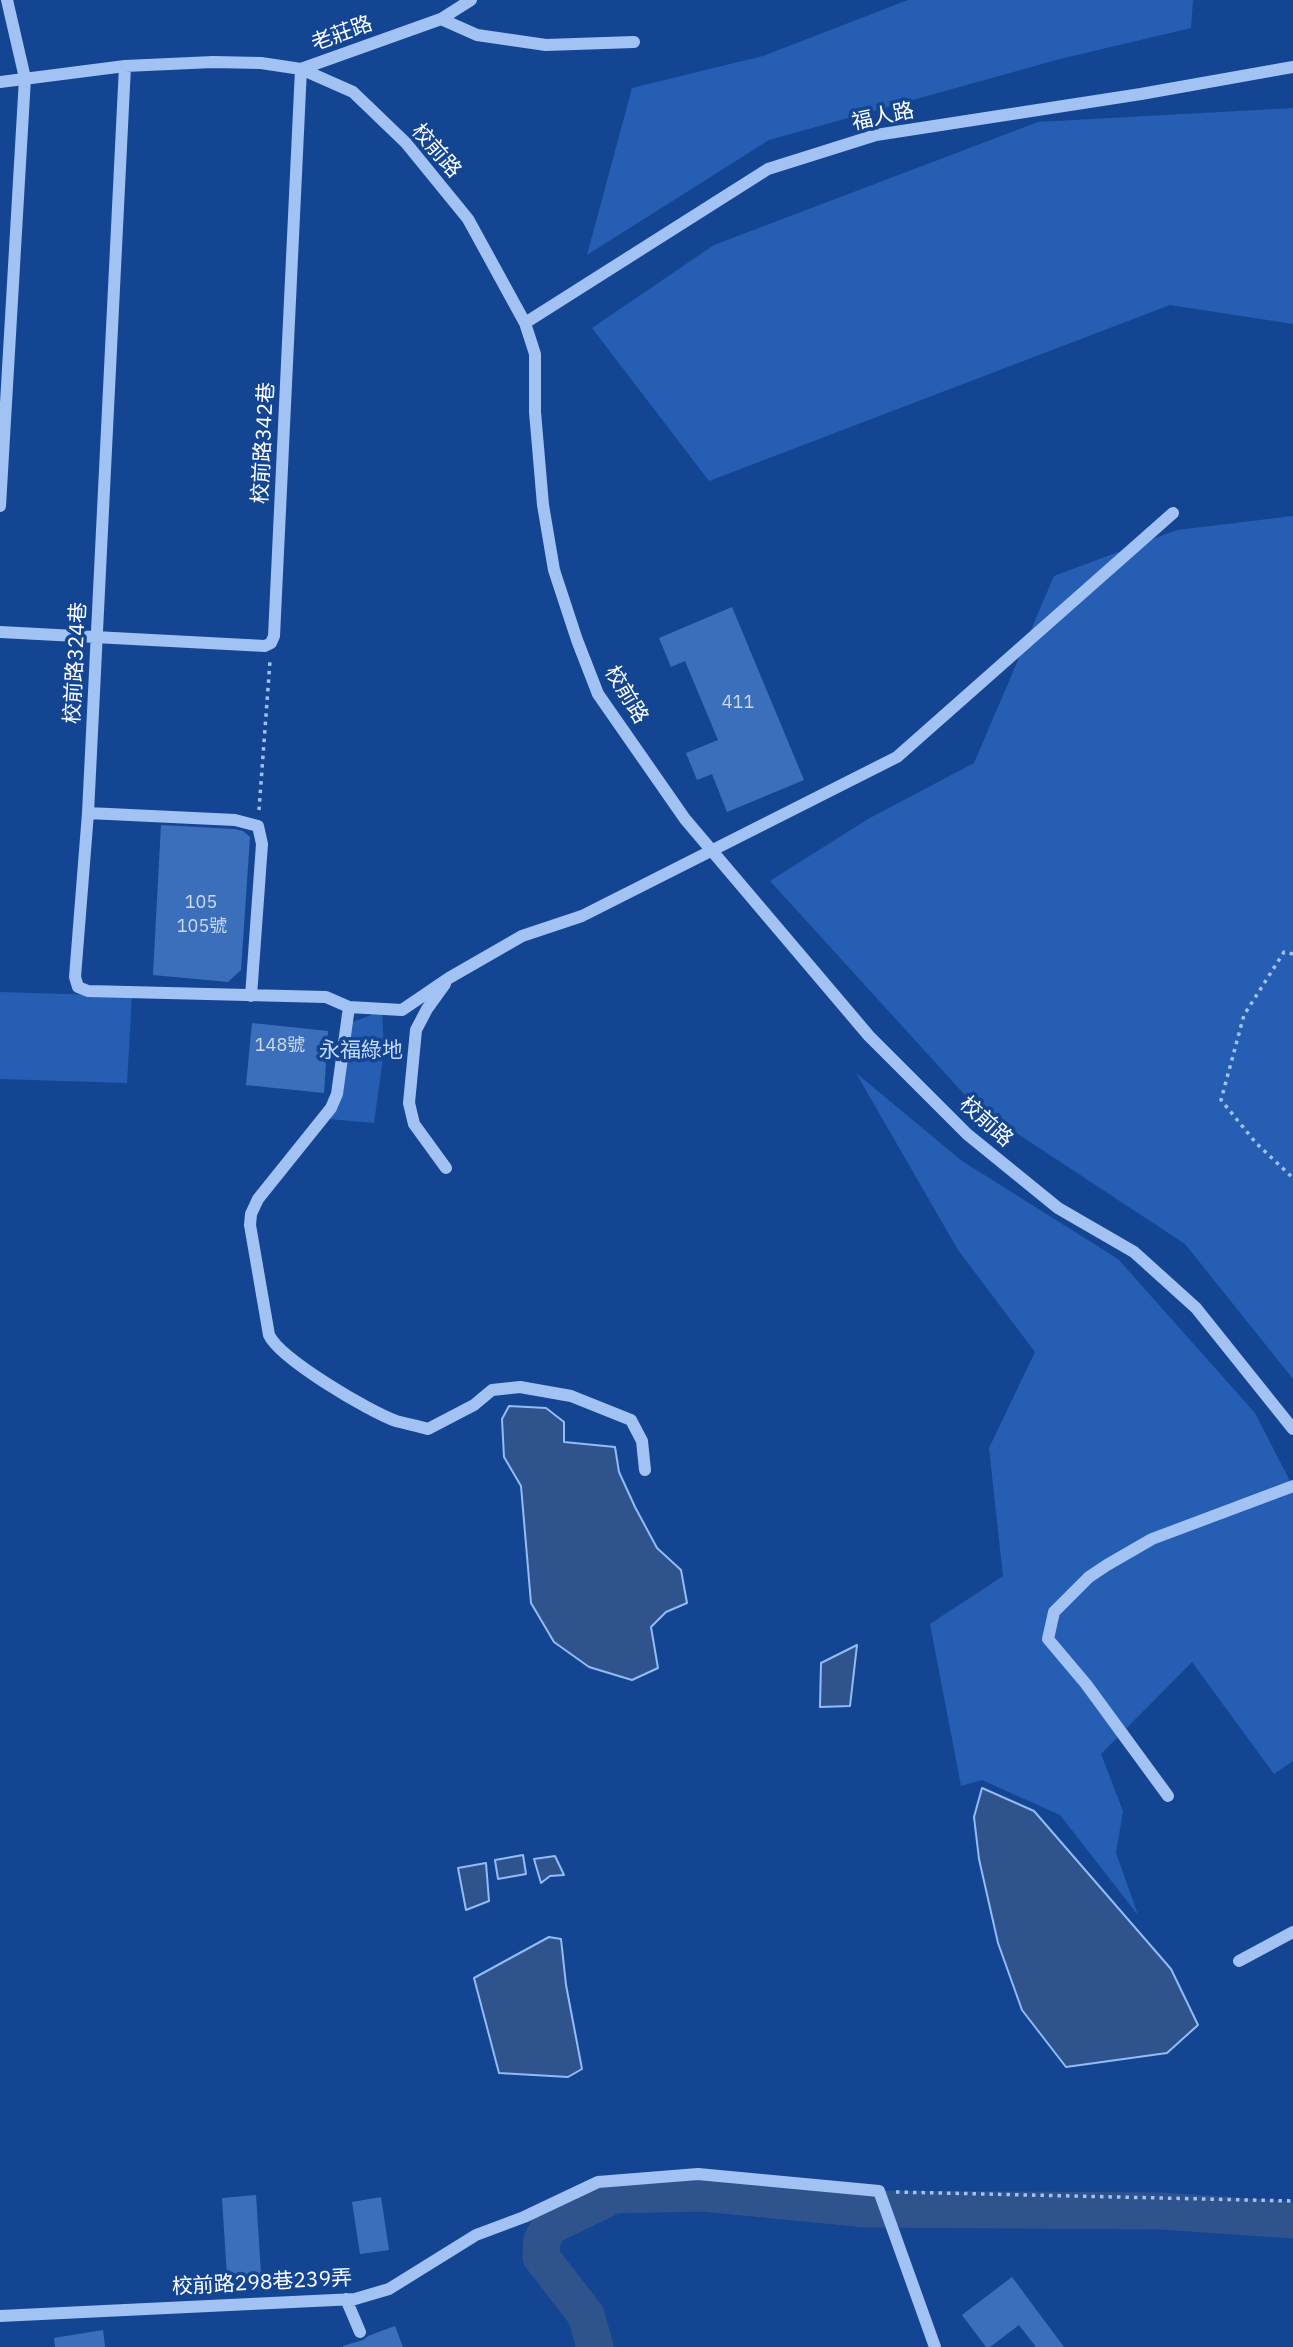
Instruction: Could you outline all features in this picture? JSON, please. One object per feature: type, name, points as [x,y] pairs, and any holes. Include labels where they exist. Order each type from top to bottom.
[{"type":"street","points":[[0,506],[25,78],[7,0]]},
{"type":"street","name":"老莊路","points":[[301,69],[441,19],[471,0]]},
{"type":"street","points":[[441,19],[477,35],[546,45],[634,42]]},
{"type":"street","name":"校前路","points":[[0,82],[125,66],[261,63],[301,69],[353,92],[407,143],[468,219],[525,323],[535,355],[535,412],[543,505],[555,570],[577,640],[598,694],[685,819],[869,1036],[967,1134],[1058,1208],[1133,1252],[1196,1308],[1293,1429]]},
{"type":"street","name":"校前路324巷","points":[[125,66],[88,813],[75,977],[78,987],[88,991],[326,997],[349,1007],[402,1010],[449,978],[523,936],[582,916],[897,757],[1173,513]]},
{"type":"street","name":"福人路","points":[[525,323],[768,169],[876,135],[1141,94],[1293,67]]},
{"type":"street","name":"校前路342巷","points":[[271,643],[274,636],[301,69]]},
{"type":"street","points":[[0,632],[97,635],[265,646],[271,643]]},
{"type":"street","points":[[88,813],[236,820],[258,826],[262,844],[251,996]]},
{"type":"street","points":[[446,1168],[414,1124],[409,1102],[416,1030],[449,978]]},
{"type":"street","points":[[349,1007],[337,1094],[331,1108],[258,1199],[251,1214],[250,1225],[269,1335],[273,1343],[295,1363],[330,1385],[394,1420],[428,1429],[474,1405],[492,1390],[520,1387],[571,1396],[631,1420],[642,1441],[645,1470]]},
{"type":"street","points":[[1168,1796],[1086,1684],[1048,1639],[1054,1612],[1089,1577],[1152,1539],[1293,1486]]},
{"type":"street","points":[[1239,1961],[1293,1932]]},
{"type":"street","name":"校前路298巷239弄","points":[[0,2316],[346,2299],[389,2288],[476,2235],[524,2217],[598,2182],[698,2174],[880,2191]]},
{"type":"street","points":[[880,2191],[935,2347]]},
{"type":"street","points":[[346,2299],[360,2332]]},
{"type":"path","points":[[258,826],[271,643]]},
{"type":"path","points":[[1293,954],[1284,952],[1244,1015],[1221,1100],[1256,1143],[1293,1178]]},
{"type":"path","points":[[880,2191],[1293,2201]]},
{"type":"green space","points":[[908,0],[1193,0],[1191,28],[1060,59],[769,140],[587,255],[632,88],[763,56]]},
{"type":"green space","points":[[1293,108],[1293,324],[1170,305],[709,481],[592,328],[714,245],[1038,122]]},
{"type":"green space","points":[[1293,516],[1293,1379],[1185,1244],[974,1105],[770,881],[868,819],[974,763],[1054,576],[1177,530]]},
{"type":"green space","points":[[0,992],[132,996],[127,1083],[0,1079]]},
{"type":"green space","name":"永福綠地","points":[[382,1011],[384,1050],[374,1123],[329,1119],[342,1026]]},
{"type":"green space","points":[[856,1073],[962,1161],[1118,1259],[1255,1413],[1293,1487],[1293,1761],[1274,1774],[1192,1662],[1101,1754],[1123,1811],[1116,1853],[1138,1915],[1060,1815],[982,1780],[961,1786],[930,1624],[1003,1576],[989,1448],[1035,1352],[958,1250]]},
{"type":"shaded area","points":[[509,1406],[546,1408],[564,1422],[564,1442],[615,1447],[619,1472],[657,1548],[681,1570],[687,1603],[666,1612],[651,1627],[658,1668],[632,1680],[589,1667],[554,1642],[531,1603],[521,1486],[504,1457],[502,1419]]},
{"type":"shaded area","points":[[857,1645],[850,1706],[820,1707],[821,1663]]},
{"type":"shaded area","points":[[982,1788],[1034,1811],[1171,1969],[1198,2025],[1167,2053],[1066,2067],[1022,2010],[998,1943],[979,1859],[974,1817]]},
{"type":"shaded area","points":[[523,1855],[526,1874],[498,1879],[495,1860]]},
{"type":"shaded area","points":[[555,1856],[564,1875],[550,1876],[541,1883],[534,1859]]},
{"type":"shaded area","points":[[486,1863],[489,1901],[466,1910],[458,1868]]},
{"type":"shaded area","points":[[549,1937],[561,1939],[566,1985],[582,2069],[568,2077],[499,2073],[474,1978]]},
{"type":"building","points":[[732,607],[804,780],[727,812],[712,774],[697,780],[686,753],[718,740],[685,661],[671,667],[659,638]]},
{"type":"building","points":[[161,825],[234,829],[243,831],[250,837],[241,970],[228,982],[153,975]]},
{"type":"building","points":[[252,1023],[328,1031],[324,1093],[246,1085]]},
{"type":"building","points":[[256,2195],[261,2274],[227,2276],[222,2198]]},
{"type":"building","points":[[381,2197],[389,2250],[360,2254],[352,2202]]},
{"type":"building","points":[[1012,2277],[1064,2347],[1036,2347],[1019,2325],[990,2347],[986,2347],[962,2315]]},
{"type":"building","points":[[395,2326],[403,2347],[343,2347],[363,2340]]},
{"type":"building","points":[[103,2330],[105,2347],[55,2347],[54,2338]]},
{"type":"waterway","points":[[595,2347],[586,2315],[541,2257],[542,2240],[550,2226],[614,2195],[703,2193],[867,2209],[1162,2211],[1293,2220]]}]
